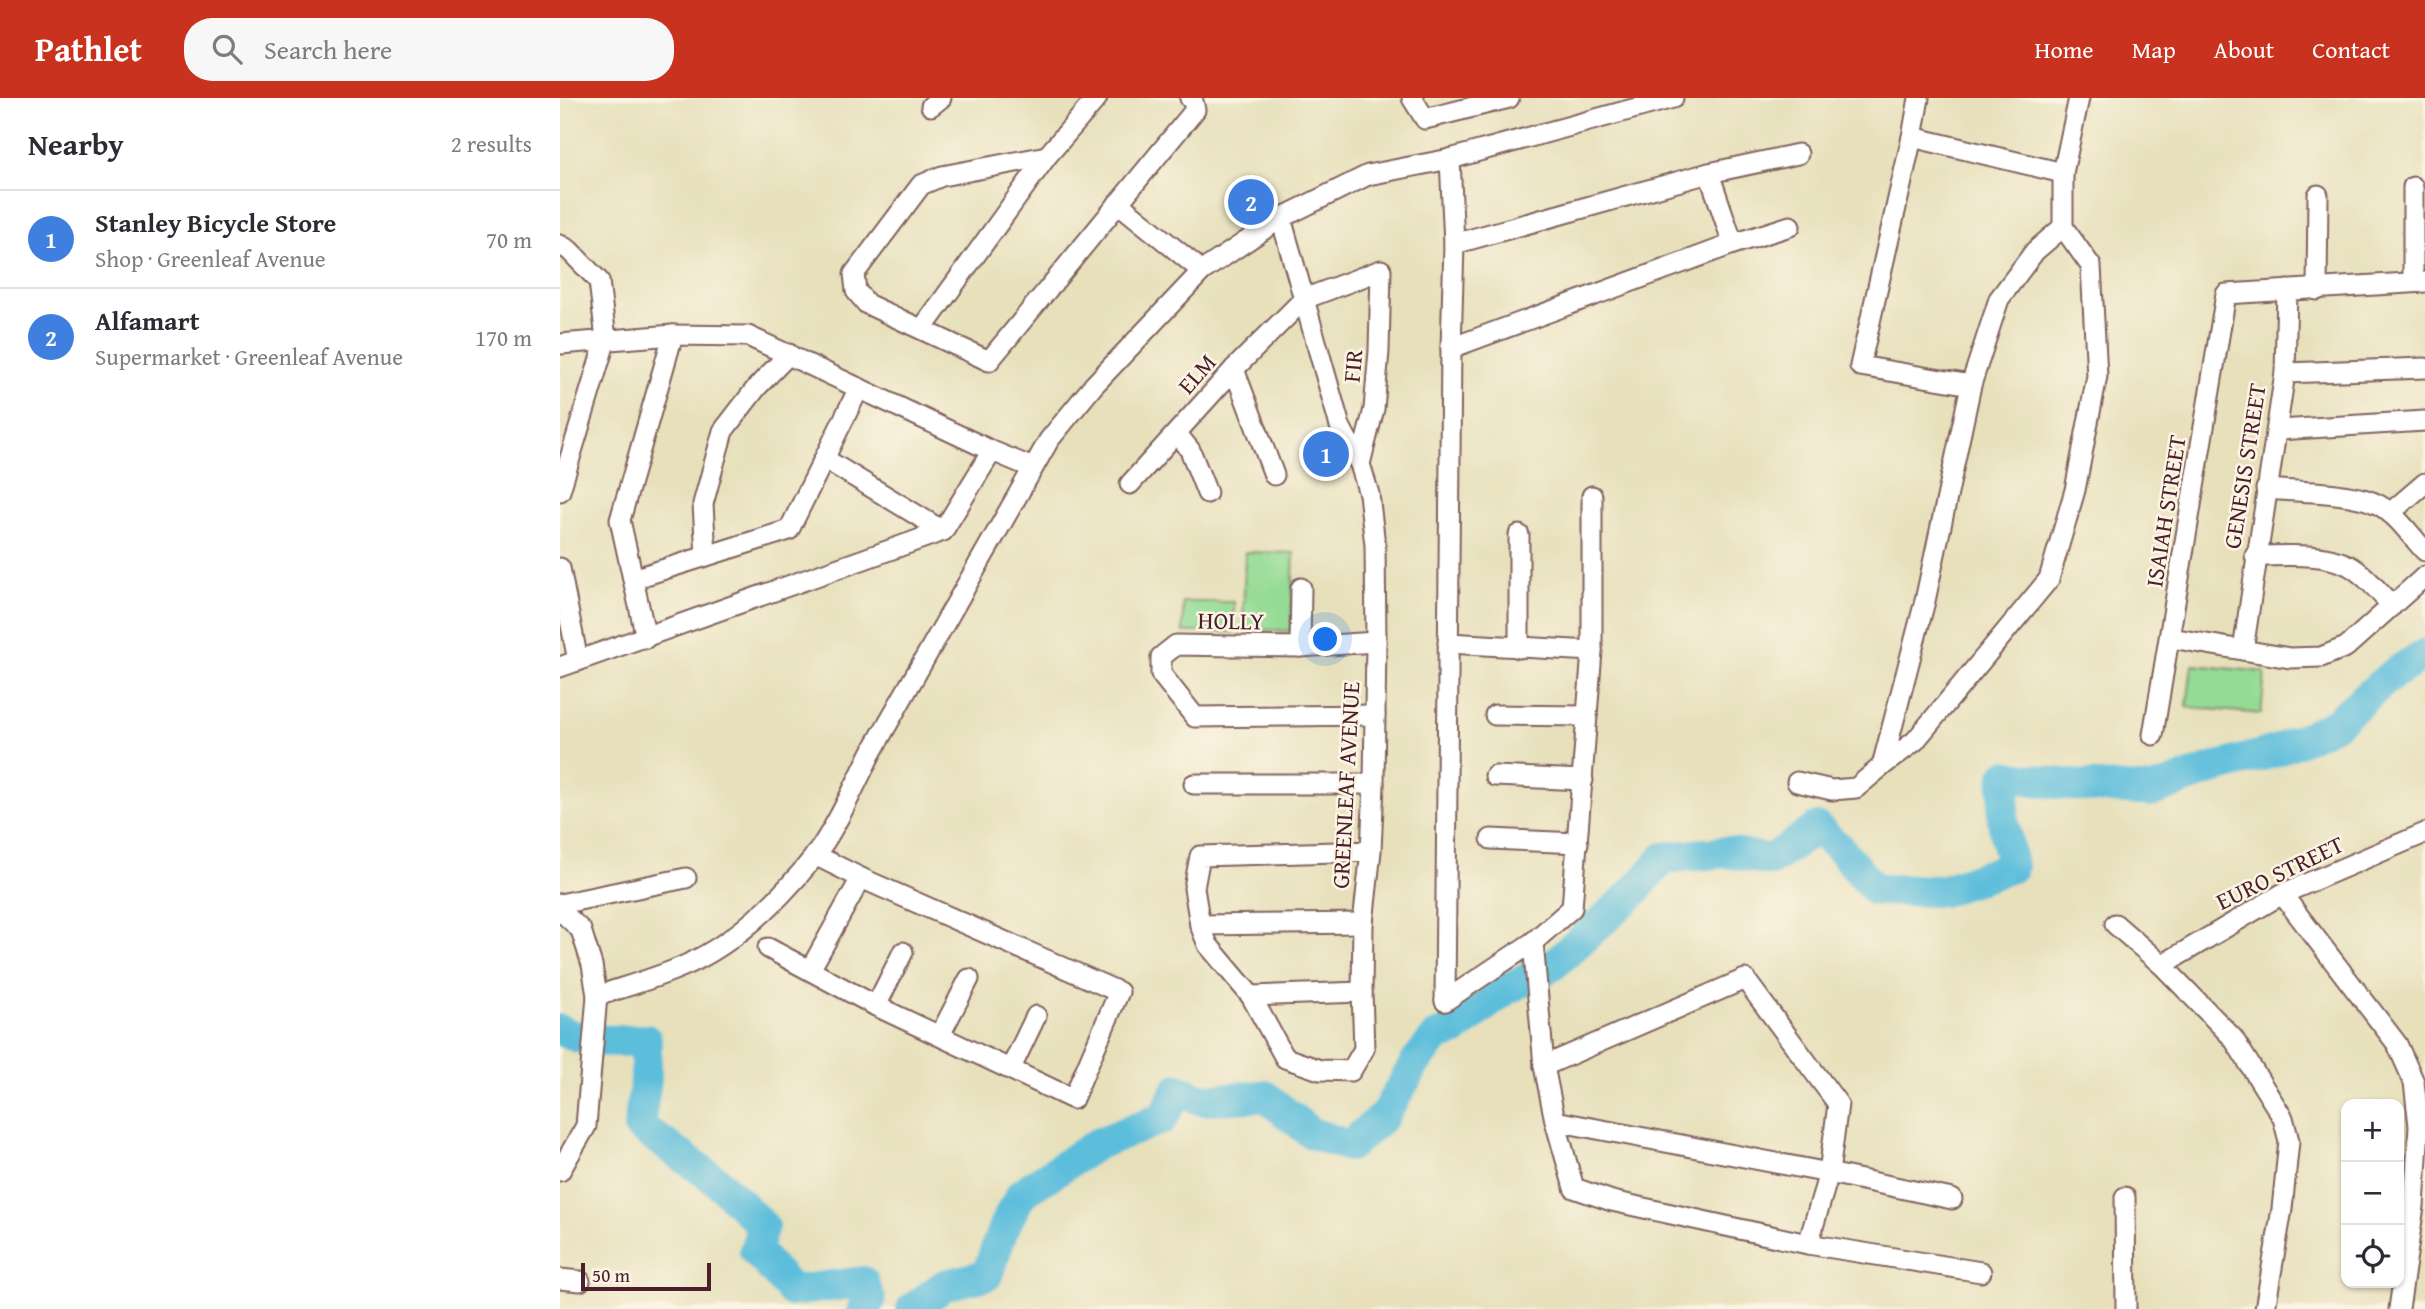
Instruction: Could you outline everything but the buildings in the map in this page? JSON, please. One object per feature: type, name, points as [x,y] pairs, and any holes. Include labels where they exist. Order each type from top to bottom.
[{"type":"street","points":[[922,329],[1047,156],[1097,98]]},
{"type":"street","points":[[1047,156],[942,176],[921,185],[854,274],[856,291],[867,304],[989,361],[1195,110],[1190,98]]},
{"type":"street","points":[[1412,98],[1426,119],[1485,101],[1508,98]]},
{"type":"street","points":[[597,996],[679,968],[721,946],[769,908],[816,855],[1049,440],[1094,385],[1202,271],[1281,218],[1368,175],[1450,159],[1636,103],[1673,98]]},
{"type":"street","points":[[1919,98],[1860,366],[1971,385]]},
{"type":"street","points":[[1797,782],[1832,790],[1856,788],[1914,741],[2049,579],[2075,490],[2097,376],[2091,266],[2063,227],[2063,173],[2079,98]]},
{"type":"street","points":[[1912,137],[2063,173]]},
{"type":"street","points":[[1454,244],[1709,173],[1798,154]]},
{"type":"street","points":[[1450,159],[1454,244],[1445,1001],[1533,948],[1572,908],[1592,650],[1592,496]]},
{"type":"street","points":[[1709,173],[1733,244]]},
{"type":"street","points":[[2287,290],[2419,282],[2413,187]]},
{"type":"street","points":[[2317,290],[2318,195]]},
{"type":"street","points":[[1118,203],[1202,271]]},
{"type":"street","name":"GREENLEAF AVENUE","points":[[1251,996],[1285,1058],[1320,1070],[1351,1072],[1364,1049],[1363,923],[1371,851],[1374,784],[1375,545],[1368,494],[1360,464],[1340,426],[1281,218]]},
{"type":"street","points":[[1451,348],[1733,244],[1790,226]]},
{"type":"street","points":[[1882,766],[1925,601],[1971,385],[1999,299],[2035,251],[2063,227]]},
{"type":"street","points":[[560,245],[569,250],[599,281],[606,339],[560,491]]},
{"type":"street","name":"FIR","points":[[1304,299],[1381,270],[1374,409],[1360,464]]},
{"type":"street","name":"ISAIAH STREET","points":[[2153,735],[2226,294],[2287,290]]},
{"type":"street","name":"GENESIS STREET","points":[[2243,650],[2255,556],[2285,373],[2287,290]]},
{"type":"street","name":"ELM","points":[[1130,484],[1234,369],[1304,299]]},
{"type":"street","points":[[560,344],[673,335],[748,335],[1033,468]]},
{"type":"street","points":[[646,638],[620,520],[673,335]]},
{"type":"street","points":[[706,556],[703,504],[723,431],[757,387],[789,354]]},
{"type":"street","points":[[2285,373],[2425,368]]},
{"type":"street","points":[[1234,369],[1274,475]]},
{"type":"street","points":[[633,579],[789,530],[859,388]]},
{"type":"street","points":[[2277,430],[2425,421]]},
{"type":"street","points":[[1177,434],[1190,450],[1207,493]]},
{"type":"street","points":[[560,568],[569,664],[943,531],[992,451]]},
{"type":"street","points":[[825,459],[943,531]]},
{"type":"street","points":[[2390,513],[2425,483]]},
{"type":"street","points":[[2266,489],[2356,497],[2377,504],[2390,513],[2425,551]]},
{"type":"street","points":[[1519,535],[1519,648]]},
{"type":"street","points":[[2255,556],[2325,557],[2350,566],[2368,580],[2392,606]]},
{"type":"street","points":[[2171,638],[2290,658],[2321,657],[2346,647],[2425,576]]},
{"type":"street","points":[[1300,647],[1301,588]]},
{"type":"street","name":"HOLLY","points":[[1375,715],[1195,717],[1161,674],[1161,657],[1176,645],[1300,647],[1376,642]]},
{"type":"street","points":[[1448,643],[1592,650]]},
{"type":"street","points":[[1495,715],[1587,716]]},
{"type":"street","points":[[1495,776],[1583,780]]},
{"type":"street","points":[[1194,784],[1374,784]]},
{"type":"street","name":"EURO STREET","points":[[2162,965],[2282,894],[2425,833]]},
{"type":"street","points":[[1491,839],[1578,843]]},
{"type":"street","points":[[1362,992],[1251,996],[1208,945],[1200,925],[1194,888],[1200,856],[1371,851]]},
{"type":"street","points":[[768,948],[876,1006],[1073,1098],[1119,992],[861,878],[816,855]]},
{"type":"street","points":[[560,904],[686,878]]},
{"type":"street","points":[[810,970],[861,878]]},
{"type":"street","points":[[2282,894],[2397,1044],[2414,1082],[2419,1126],[2414,1206],[2399,1309]]},
{"type":"street","points":[[560,910],[581,930],[592,965],[597,996],[586,1126],[560,1171]]},
{"type":"street","points":[[1200,925],[1363,923]]},
{"type":"street","points":[[2115,924],[2162,965],[2233,1038],[2283,1118],[2289,1141],[2282,1209],[2264,1309]]},
{"type":"street","points":[[1533,948],[1544,1066],[1555,1121],[1574,1188],[1612,1201],[1808,1244],[1981,1272]]},
{"type":"street","points":[[876,1006],[903,952]]},
{"type":"street","points":[[940,1035],[969,979]]},
{"type":"street","points":[[1544,1066],[1745,979],[1838,1104],[1829,1173],[1808,1244]]},
{"type":"street","points":[[1011,1068],[1036,1016]]},
{"type":"street","points":[[1555,1121],[1951,1199]]},
{"type":"street","points":[[2125,1197],[2126,1309]]},
{"type":"street","points":[[560,1279],[580,1281]]},
{"type":"green space","points":[[1245,552],[1294,553],[1291,631],[1243,629]]},
{"type":"green space","points":[[1183,602],[1234,602],[1234,632],[1183,632]]},
{"type":"green space","points":[[2192,665],[2265,672],[2261,714],[2187,707]]},
{"type":"waterway","points":[[912,1309],[945,1285],[987,1275],[1004,1226],[1022,1193],[1097,1144],[1163,1118],[1178,1089],[1202,1100],[1265,1096],[1311,1133],[1349,1146],[1384,1116],[1417,1060],[1437,1036],[1454,1031],[1505,990],[1552,966],[1631,895],[1664,858],[1727,852],[1771,860],[1817,828],[1841,850],[1875,890],[1942,891],[2012,867],[2003,820],[2005,776],[2070,785],[2153,791],[2209,770],[2276,751],[2333,725],[2393,674],[2425,654]]},
{"type":"waterway","points":[[560,1030],[591,1040],[646,1040],[646,1079],[639,1126],[717,1181],[763,1226],[755,1250],[792,1291],[863,1282],[870,1300],[863,1309]]},
{"type":"place","name":"Alfamart","points":[[1251,202]]},
{"type":"place","name":"Stanley Bicycle Store","points":[[1326,454]]}]
